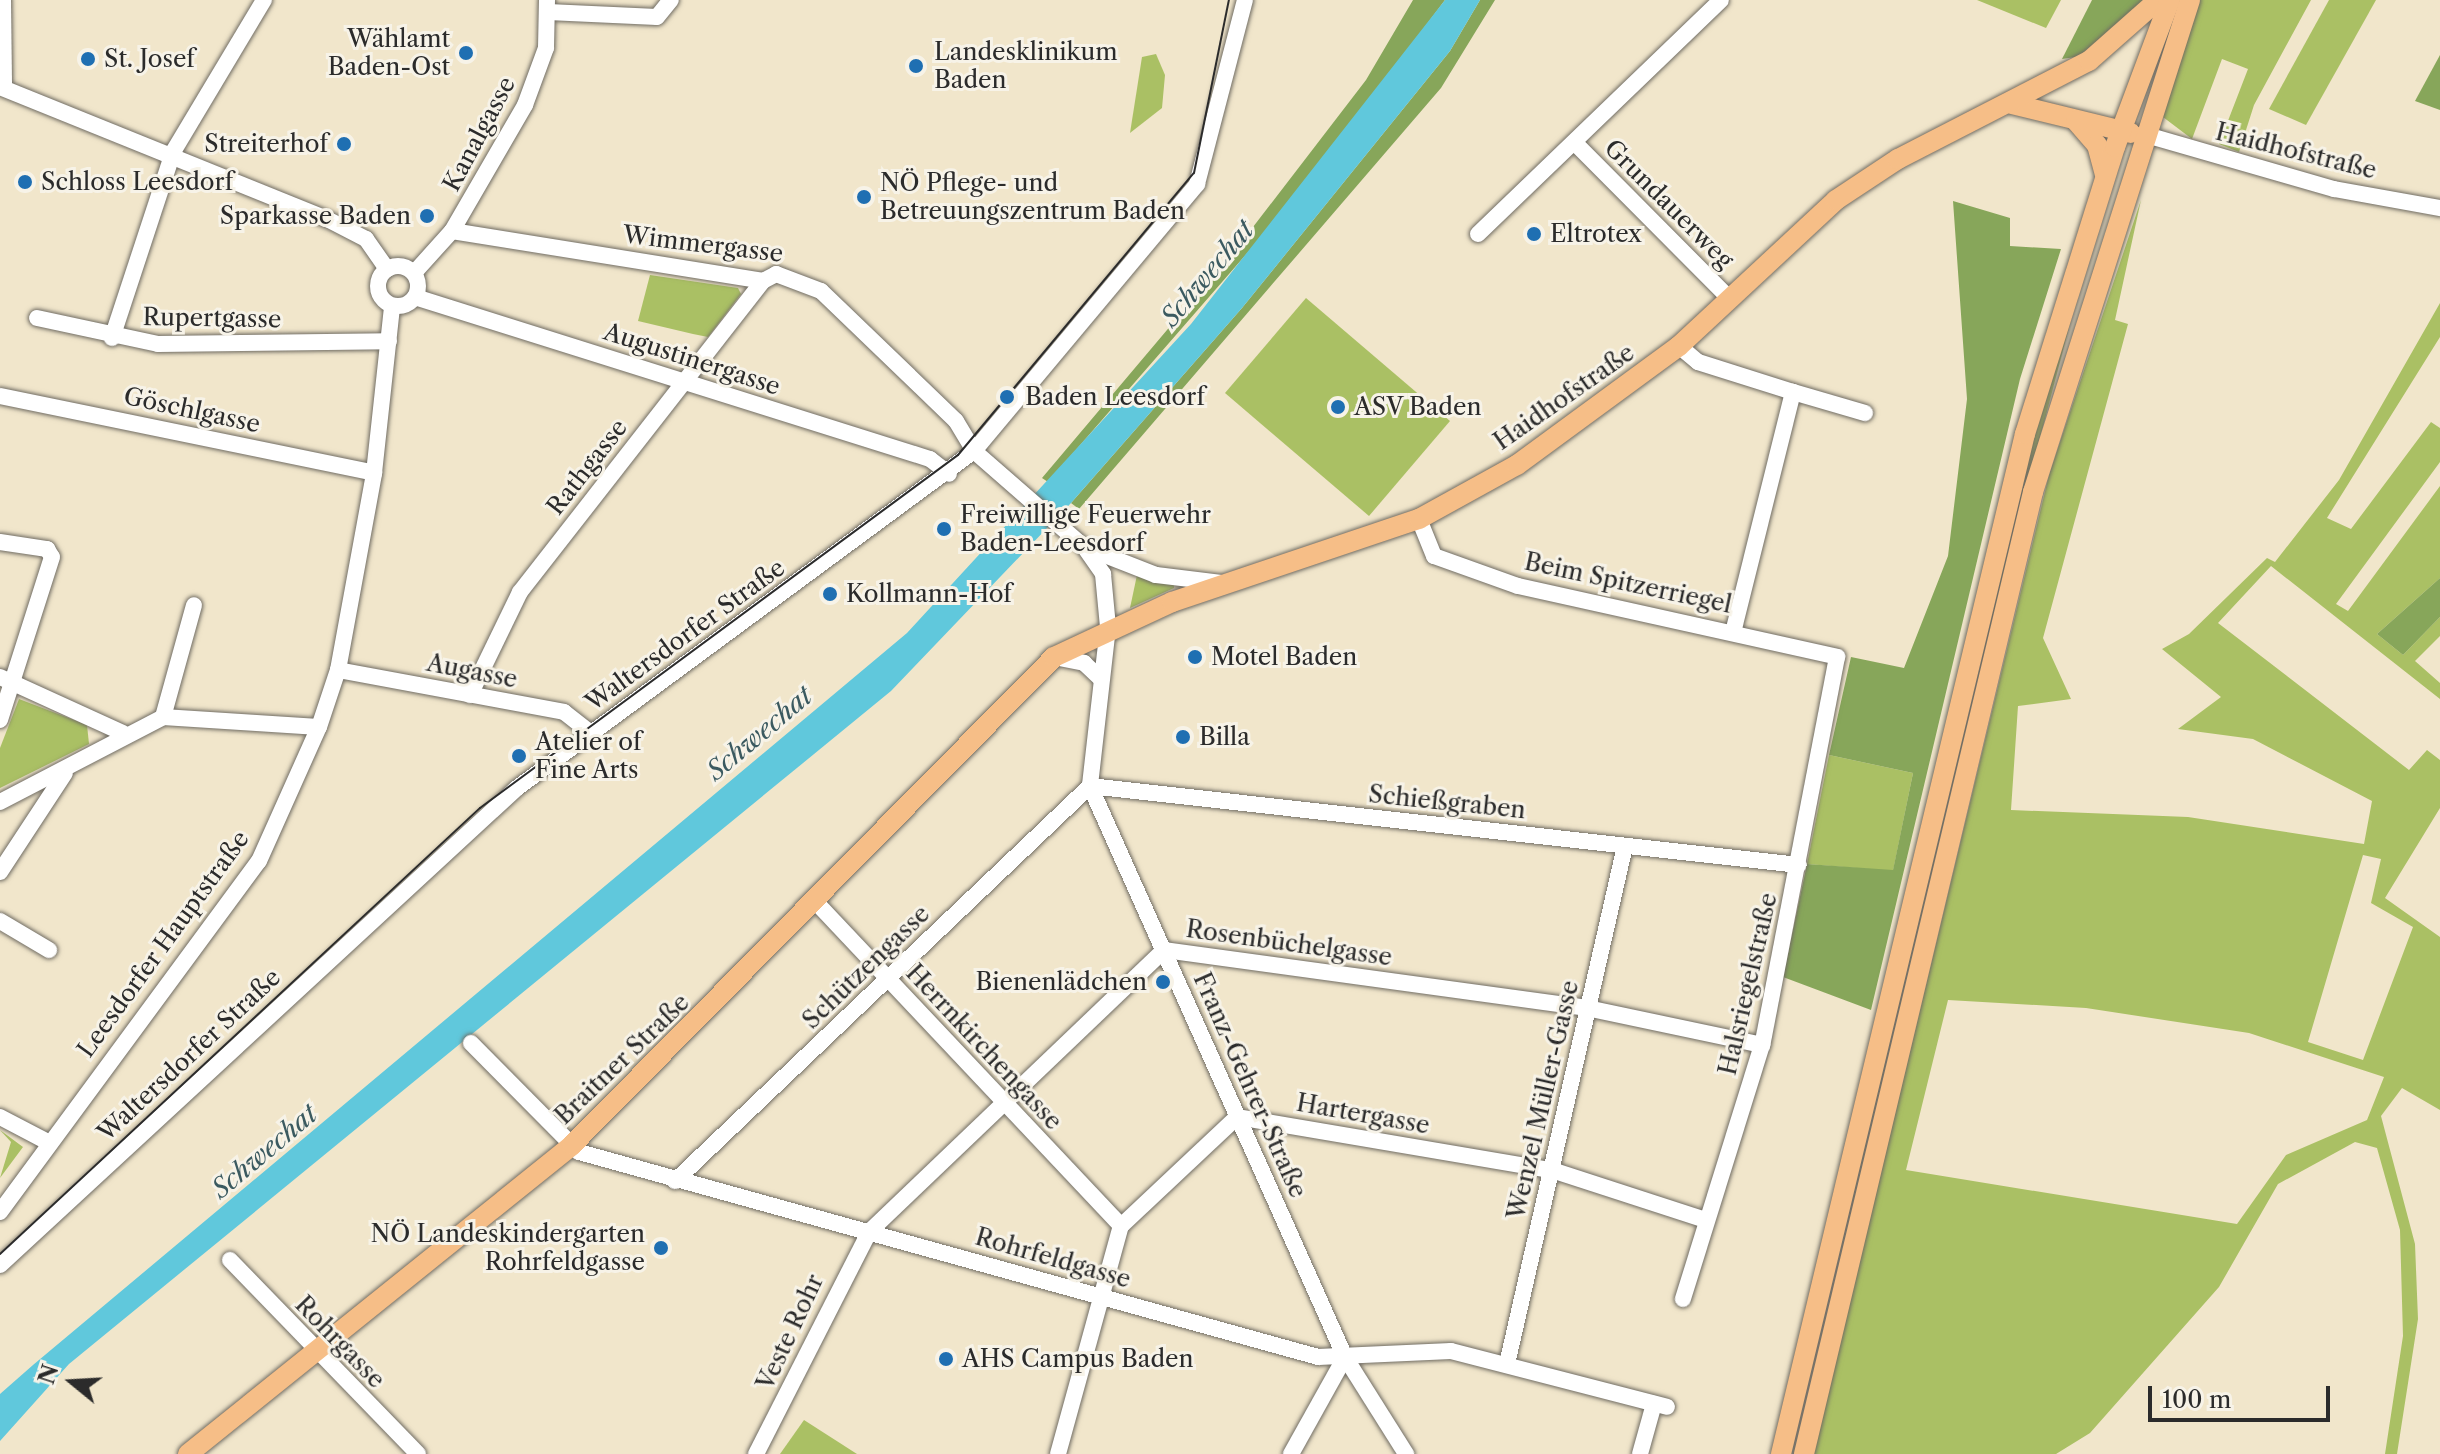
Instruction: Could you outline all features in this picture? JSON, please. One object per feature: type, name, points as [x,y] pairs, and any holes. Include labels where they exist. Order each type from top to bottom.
[{"type":"main road","name":"Haidhofstraße","points":[[1228,584],[1419,519],[1568,433],[1679,346],[1855,186],[2012,104],[2097,55],[2158,0]]},
{"type":"main road","points":[[1781,1454],[1966,657],[2105,177],[2170,0]]},
{"type":"main road","points":[[1804,1454],[1993,644],[2143,134],[2190,0]]},
{"type":"main road","name":"Haidhofstraße","points":[[2031,93],[2143,134]]},
{"type":"main road","name":"Haidhofstraße","points":[[2012,104],[2122,127]]},
{"type":"main road","points":[[2070,116],[2095,140],[2105,177]]},
{"type":"main road","name":"Braitner Straße","points":[[188,1454],[315,1355],[572,1145],[1054,657],[1108,627],[1228,584]]},
{"type":"street","points":[[3,0],[2,87],[173,152],[366,239],[387,269],[414,273],[415,297],[392,306]]},
{"type":"street","points":[[112,338],[173,152],[264,0]]},
{"type":"street","points":[[547,6],[657,17],[671,0]]},
{"type":"street","name":"Waltersdorfer Straße","points":[[0,1265],[476,823],[591,733],[949,474],[974,451],[1197,184],[1245,0]]},
{"type":"street","name":"Grundauerweg","points":[[1478,234],[1721,0]]},
{"type":"street","name":"Kanalgasse","points":[[414,273],[452,231],[525,105],[546,48],[547,6]]},
{"type":"street","name":"Haidhofstraße","points":[[2143,134],[2334,189],[2440,208]]},
{"type":"street","name":"Grundauerweg","points":[[1575,143],[1729,298]]},
{"type":"street","name":"Wimmergasse","points":[[452,231],[763,281],[776,274],[821,291],[956,421],[974,451],[1085,548]]},
{"type":"street","name":"Leesdorfer Hauptstraße","points":[[0,1212],[46,1141],[259,861],[319,727],[338,670],[374,473],[392,306],[379,293],[387,269]]},
{"type":"street","name":"Rathgasse","points":[[470,695],[520,592],[763,281]]},
{"type":"street","name":"Augustinergasse","points":[[415,297],[930,459],[949,474]]},
{"type":"street","name":"Rupertgasse","points":[[37,318],[112,338],[230,347],[389,341]]},
{"type":"street","points":[[1679,346],[1698,362],[1865,413]]},
{"type":"street","points":[[1734,629],[1793,392]]},
{"type":"street","name":"Göschlgasse","points":[[0,396],[374,473]]},
{"type":"street","name":"Beim Spitzerriegel","points":[[1419,519],[1434,556],[1490,576],[1734,629],[1837,657],[1836,674]]},
{"type":"street","points":[[0,542],[47,549],[52,557],[7,680],[0,720]]},
{"type":"street","name":"Haidhofstraße","points":[[1085,548],[1156,575],[1228,584]]},
{"type":"street","name":"Franz-Gehrer-Straße","points":[[1085,548],[1103,574],[1108,627],[1099,677],[1090,786],[1345,1357],[1406,1454]]},
{"type":"street","points":[[163,717],[194,605]]},
{"type":"street","points":[[1054,657],[1084,663],[1099,677]]},
{"type":"street","name":"Augasse","points":[[338,670],[564,712],[591,733]]},
{"type":"street","name":"Halsriegelstraße","points":[[1683,1299],[1762,1045],[1836,674]]},
{"type":"street","points":[[7,680],[123,733]]},
{"type":"street","points":[[0,802],[66,771],[123,733],[163,717],[319,727]]},
{"type":"street","points":[[0,872],[66,771]]},
{"type":"street","name":"Schießgraben","points":[[1090,786],[1799,865]]},
{"type":"street","name":"Schützengasse","points":[[675,1181],[1090,786]]},
{"type":"street","name":"Wenzel Müller-Gasse","points":[[1507,1364],[1625,846]]},
{"type":"street","name":"Herrnkirchengasse","points":[[813,899],[1121,1226]]},
{"type":"street","points":[[0,921],[49,950]]},
{"type":"street","name":"Rosenbüchelgasse","points":[[869,1232],[1164,950],[1587,1008],[1762,1045]]},
{"type":"street","name":"Rohrfeldgasse","points":[[471,1043],[572,1145],[675,1181],[1318,1357],[1451,1351],[1660,1405],[1640,1454]]},
{"type":"street","points":[[0,1117],[46,1141]]},
{"type":"street","points":[[1058,1454],[1121,1226],[1237,1117]]},
{"type":"street","name":"Hartergasse","points":[[1237,1117],[1552,1170],[1706,1220]]},
{"type":"street","name":"Veste Rohr","points":[[756,1454],[869,1232]]},
{"type":"street","name":"Rohrgasse","points":[[230,1260],[315,1355],[418,1454]]},
{"type":"street","points":[[1291,1454],[1345,1357]]},
{"type":"green space","points":[[1413,0],[1445,0],[1303,189],[1048,482],[1042,478],[1243,240],[1366,80]]},
{"type":"green space","points":[[1480,0],[1495,0],[1441,88],[1079,509],[1071,503],[1242,308],[1450,51]]},
{"type":"green space","points":[[1977,0],[2061,0],[2046,28]]},
{"type":"green space","points":[[2092,0],[2150,0],[2089,55],[2062,59]]},
{"type":"green space","points":[[2200,0],[2311,0],[2254,105],[2239,152],[2219,144],[2248,69],[2222,59],[2192,139],[2159,114]]},
{"type":"green space","points":[[2329,0],[2376,0],[2306,125],[2269,109]]},
{"type":"green space","points":[[1156,54],[1165,75],[1162,108],[1130,133],[1142,57]]},
{"type":"green space","points":[[2440,55],[2440,110],[2415,101]]},
{"type":"green space","points":[[2141,200],[2115,320],[2128,324],[2043,638],[2071,699],[2018,706],[2011,810],[2188,817],[2364,844],[2372,801],[2253,739],[2178,729],[2221,697],[2162,649],[2189,634],[2267,558],[2275,562],[2339,480],[2440,303],[2440,337],[2327,518],[2351,529],[2431,422],[2440,428],[2440,462],[2336,604],[2348,611],[2440,486],[2440,578],[2377,634],[2403,655],[2440,617],[2440,636],[2415,661],[2440,683],[2440,699],[2271,566],[2218,623],[2409,770],[2427,750],[2440,760],[2440,808],[2385,898],[2440,937],[2440,1110],[2402,1088],[2381,1116],[2415,1244],[2418,1319],[2397,1454],[2385,1454],[2403,1336],[2400,1230],[2377,1148],[2355,1142],[2278,1184],[2219,1287],[2090,1433],[2056,1454],[1813,1454],[2049,475]],"holes":[[[2363,855],[2381,859],[2371,903],[2413,927],[2363,1060],[2308,1042]],[[1948,1000],[2086,1008],[2249,1033],[2384,1077],[2367,1120],[2286,1155],[2237,1224],[1906,1170]]]},
{"type":"green space","points":[[1953,201],[2010,218],[2010,246],[2061,249],[2020,379],[1871,1010],[1783,977],[1807,864],[1893,870],[1913,773],[1829,755],[1851,657],[1904,668],[1948,556],[1967,399]]},
{"type":"green space","points":[[2086,263],[1978,673],[1838,1261],[2019,484]]},
{"type":"green space","points":[[650,275],[738,288],[741,294],[708,337],[693,334],[638,321]]},
{"type":"green space","name":"ASV Baden","points":[[1306,298],[1450,421],[1369,516],[1225,393]]},
{"type":"green space","points":[[1137,575],[1174,585],[1174,588],[1130,608]]},
{"type":"green space","points":[[2440,578],[2440,617],[2403,655],[2377,634]]},
{"type":"green space","points":[[19,699],[87,725],[89,744],[0,788],[0,748]]},
{"type":"green space","points":[[1829,755],[1913,773],[1893,871],[1807,864]]},
{"type":"green space","points":[[0,1130],[23,1147],[0,1178],[11,1142]]},
{"type":"green space","points":[[804,1420],[857,1454],[780,1454]]},
{"type":"water","points":[[1445,0],[1480,0],[1450,51],[1242,308],[1071,503],[891,691],[69,1364],[0,1441],[0,1394],[907,633],[1191,324]]},
{"type":"tram line","points":[[0,1254],[480,808],[958,455],[1194,173],[1229,0]]},
{"type":"place","name":"Wählamt Baden-Ost","points":[[466,53]]},
{"type":"place","name":"St. Josef","points":[[88,59]]},
{"type":"place","name":"Landesklinikum Baden","points":[[916,66]]},
{"type":"place","name":"Streiterhof","points":[[344,144]]},
{"type":"place","name":"Schloss Leesdorf","points":[[25,182]]},
{"type":"place","name":"NÖ Pflege- und Betreuungszentrum Baden","points":[[864,197]]},
{"type":"place","name":"Sparkasse Baden","points":[[427,216]]},
{"type":"place","name":"Eltrotex","points":[[1534,234]]},
{"type":"place","name":"Baden Leesdorf","points":[[1007,397]]},
{"type":"place","name":"ASV Baden","points":[[1338,407]]},
{"type":"place","name":"Freiwillige Feuerwehr Baden-Leesdorf","points":[[944,529]]},
{"type":"place","name":"Kollmann-Hof","points":[[830,594]]},
{"type":"place","name":"Motel Baden","points":[[1195,657]]},
{"type":"place","name":"Billa","points":[[1183,737]]},
{"type":"place","name":"Atelier of Fine Arts","points":[[519,756]]},
{"type":"place","name":"Bienenlädchen","points":[[1163,982]]},
{"type":"place","name":"NÖ Landeskindergarten Rohrfeldgasse","points":[[661,1248]]},
{"type":"place","name":"AHS Campus Baden","points":[[946,1359]]},
{"type":"water label","name":"Schwechat","points":[[1208,274]]},
{"type":"water label","name":"Schwechat","points":[[760,734]]},
{"type":"water label","name":"Schwechat","points":[[265,1152]]}]
